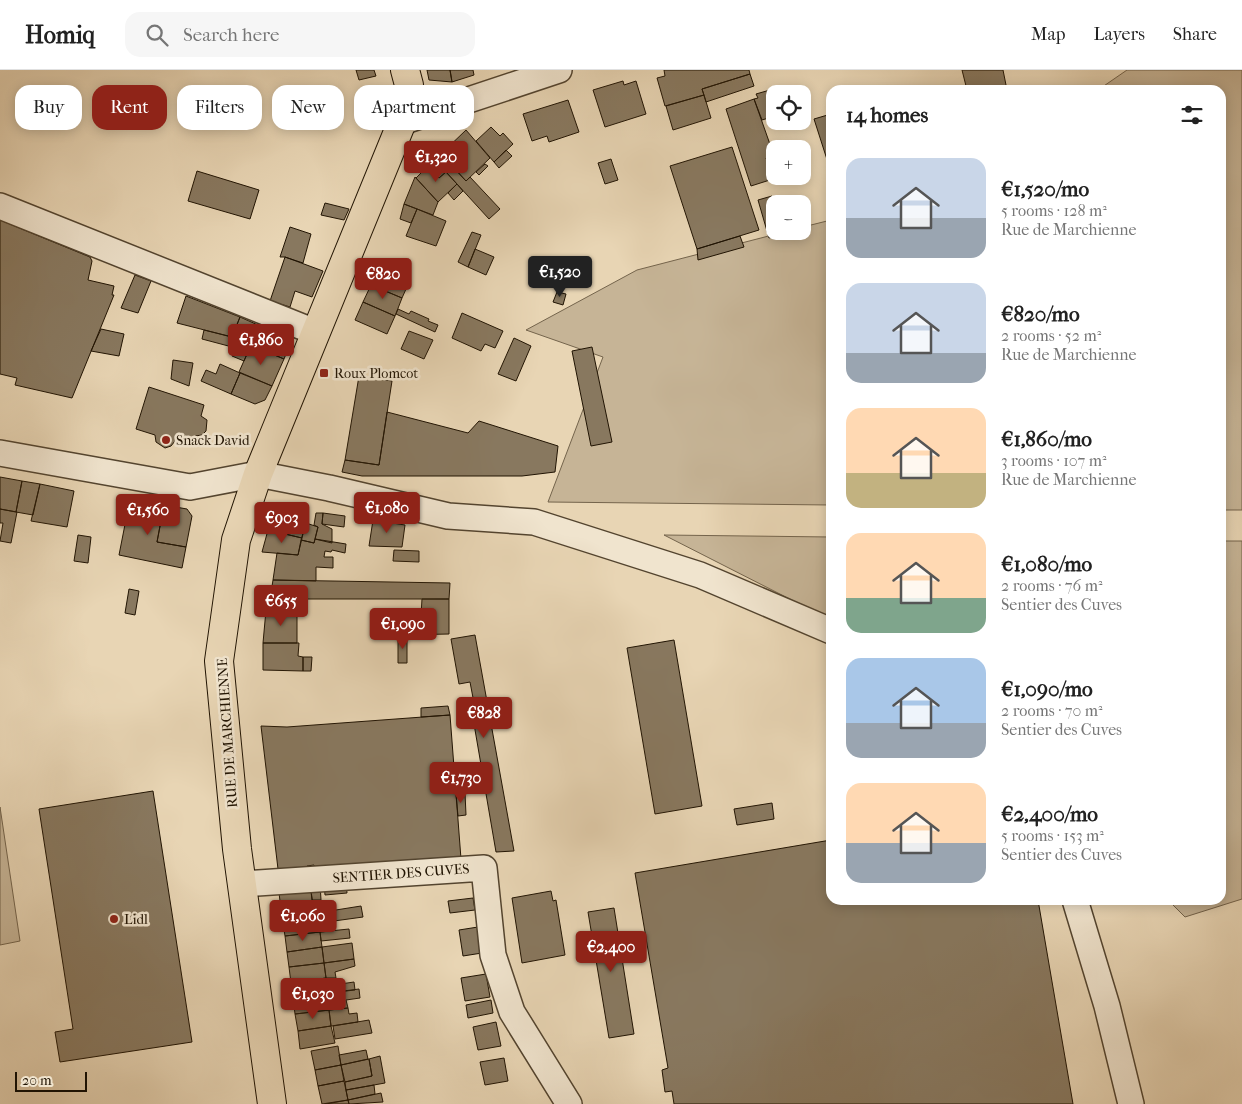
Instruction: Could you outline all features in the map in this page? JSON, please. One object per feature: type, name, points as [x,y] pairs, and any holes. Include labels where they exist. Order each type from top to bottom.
[{"type":"main road","name":"RUE DE MARCHIENNE","points":[[405,70],[409,85]]},
{"type":"main road","name":"RUE DE MARCHIENNE","points":[[272,1104],[242,884],[226,748],[219,661],[236,540],[258,474],[399,130]]},
{"type":"street","points":[[474,98],[559,70]]},
{"type":"street","points":[[0,206],[315,332]]},
{"type":"street","points":[[0,453],[190,486],[258,474],[329,488],[448,516],[534,522],[700,575],[826,629]]},
{"type":"street","name":"SENTIER DES CUVES","points":[[242,884],[484,868],[493,955],[512,1012],[569,1104]]},
{"type":"street","points":[[1077,905],[1107,1006],[1131,1104]]},
{"type":"shaded area","points":[[1127,70],[1242,70],[1242,510],[1226,510],[1226,85],[1105,85]]},
{"type":"shaded area","points":[[826,221],[826,505],[548,502],[603,357],[526,330],[637,270],[766,237],[766,240],[811,240],[811,225]]},
{"type":"shaded area","points":[[664,535],[826,537],[826,617]]},
{"type":"shaded area","points":[[1226,541],[1242,541],[1242,899],[1226,904]]},
{"type":"shaded area","points":[[0,807],[20,941],[0,945]]},
{"type":"shaded area","points":[[1173,905],[1223,905],[1185,917]]},
{"type":"building","points":[[356,70],[374,70],[376,76],[359,80]]},
{"type":"building","points":[[427,70],[450,70],[452,82],[429,80]]},
{"type":"building","points":[[450,70],[473,70],[474,75],[452,82]]},
{"type":"building","points":[[664,70],[749,70],[750,74],[702,89],[704,95],[665,106],[657,78],[665,76]]},
{"type":"building","points":[[962,70],[1003,70],[1006,85],[966,85]]},
{"type":"building","points":[[750,74],[754,86],[706,102],[702,89]]},
{"type":"building","points":[[623,81],[624,85],[636,81],[646,114],[605,127],[593,90]]},
{"type":"building","points":[[766,91],[766,119],[762,120],[754,99],[758,98],[756,94]]},
{"type":"building","points":[[704,95],[711,118],[673,130],[666,106]]},
{"type":"building","points":[[754,99],[768,140],[766,140],[766,181],[751,186],[726,109]]},
{"type":"building","points":[[568,100],[579,132],[549,142],[547,136],[532,141],[523,114]]},
{"type":"building","points":[[826,115],[826,156],[814,119]]},
{"type":"building","points":[[491,127],[500,136],[503,133],[513,144],[494,162],[476,141]]},
{"type":"building","points":[[466,130],[490,158],[466,181],[441,154]]},
{"type":"building","points":[[732,147],[759,230],[697,249],[670,166]]},
{"type":"building","points":[[506,150],[512,156],[499,168],[494,162]]},
{"type":"building","points":[[441,154],[466,181],[470,177],[500,209],[489,219],[446,172],[439,178],[428,166]]},
{"type":"building","points":[[611,159],[618,180],[605,184],[598,163]]},
{"type":"building","points":[[485,164],[488,166],[479,175],[476,172]]},
{"type":"building","points":[[428,166],[439,178],[446,172],[457,184],[438,202],[416,178]]},
{"type":"building","points":[[197,171],[259,190],[250,219],[188,201]]},
{"type":"building","points":[[415,177],[438,202],[433,215],[404,204]]},
{"type":"building","points":[[457,184],[463,191],[454,200],[448,193]]},
{"type":"building","points":[[766,198],[766,228],[758,200]]},
{"type":"building","points":[[325,203],[349,209],[344,220],[321,215]]},
{"type":"building","points":[[404,204],[417,209],[411,223],[400,219]]},
{"type":"building","points":[[417,209],[446,221],[436,246],[406,236]]},
{"type":"building","points":[[0,220],[90,257],[92,261],[88,280],[114,286],[112,295],[114,295],[72,398],[15,385],[17,378],[0,374]]},
{"type":"building","points":[[290,227],[311,234],[303,263],[280,257]]},
{"type":"building","points":[[472,232],[481,235],[468,267],[458,262]]},
{"type":"building","points":[[740,236],[744,247],[698,260],[697,249]]},
{"type":"building","points":[[475,249],[494,257],[486,275],[468,267]]},
{"type":"building","points":[[285,257],[323,271],[312,297],[295,291],[290,307],[270,301]]},
{"type":"building","points":[[135,275],[151,281],[138,313],[121,308]]},
{"type":"building","points":[[379,277],[406,289],[402,298],[371,285],[372,281]]},
{"type":"building","points":[[371,285],[402,298],[395,316],[363,302]]},
{"type":"building","points":[[557,292],[566,294],[563,305],[553,302]]},
{"type":"building","points":[[186,296],[240,317],[232,337],[177,323]]},
{"type":"building","points":[[363,302],[395,316],[387,334],[355,320]]},
{"type":"building","points":[[398,309],[409,314],[411,311],[429,319],[428,321],[438,325],[435,332],[396,314]]},
{"type":"building","points":[[462,313],[503,331],[495,348],[485,344],[481,351],[452,338]]},
{"type":"building","points":[[240,317],[258,325],[251,345],[232,337]]},
{"type":"building","points":[[258,325],[292,339],[284,359],[251,345]]},
{"type":"building","points":[[101,329],[124,334],[119,356],[91,351]]},
{"type":"building","points":[[204,330],[232,337],[251,345],[244,361],[232,356],[236,348],[202,339]]},
{"type":"building","points":[[409,331],[433,340],[424,359],[401,349]]},
{"type":"building","points":[[514,338],[531,346],[516,381],[498,374]]},
{"type":"building","points":[[251,345],[284,359],[272,386],[239,372]]},
{"type":"building","points":[[592,347],[612,442],[591,446],[572,351]]},
{"type":"building","points":[[173,360],[193,363],[189,386],[171,379]]},
{"type":"building","points":[[220,364],[240,373],[231,394],[201,381],[206,370],[216,374]]},
{"type":"building","points":[[240,373],[272,386],[265,400],[255,404],[231,394]]},
{"type":"building","points":[[359,376],[392,381],[379,465],[345,460]]},
{"type":"building","points":[[149,387],[204,405],[201,416],[207,420],[206,431],[202,435],[195,436],[193,441],[186,444],[175,441],[171,446],[165,448],[156,442],[155,435],[136,429]]},
{"type":"building","points":[[387,412],[468,433],[479,421],[558,446],[555,472],[522,476],[362,476],[342,472],[345,460],[379,465]]},
{"type":"building","points":[[0,477],[22,481],[16,512],[0,509]]},
{"type":"building","points":[[22,481],[40,484],[33,515],[16,512]]},
{"type":"building","points":[[40,484],[74,491],[67,527],[31,521]]},
{"type":"building","points":[[130,499],[164,505],[157,542],[186,547],[182,568],[119,555]]},
{"type":"building","points":[[164,505],[187,509],[192,516],[186,547],[157,542]]},
{"type":"building","points":[[273,507],[307,516],[302,538],[268,530]]},
{"type":"building","points":[[0,509],[17,512],[11,543],[0,541],[3,523],[0,523]]},
{"type":"building","points":[[316,513],[323,513],[322,524],[332,529],[332,543],[315,539],[318,527],[314,525]]},
{"type":"building","points":[[323,513],[345,516],[344,527],[322,524]]},
{"type":"building","points":[[373,520],[405,525],[402,547],[369,546]]},
{"type":"building","points":[[306,523],[318,527],[314,543],[301,540]]},
{"type":"building","points":[[268,530],[302,538],[298,555],[262,552]]},
{"type":"building","points":[[78,535],[91,537],[88,563],[74,561]]},
{"type":"building","points":[[315,539],[346,544],[345,553],[332,550],[331,552],[325,551],[324,557],[333,557],[333,568],[316,567],[316,581],[273,580],[277,553],[298,555],[301,540],[314,543]]},
{"type":"building","points":[[394,550],[419,551],[419,562],[393,561]]},
{"type":"building","points":[[273,580],[450,583],[449,599],[270,599]]},
{"type":"building","points":[[129,589],[139,591],[135,615],[125,613]]},
{"type":"building","points":[[422,599],[449,599],[449,634],[400,635],[400,614],[421,615]]},
{"type":"building","points":[[266,610],[297,611],[297,643],[263,643]]},
{"type":"building","points":[[475,635],[514,851],[496,852],[474,724],[478,724],[470,682],[459,684],[451,639]]},
{"type":"building","points":[[398,637],[407,637],[407,663],[398,663]]},
{"type":"building","points":[[674,640],[702,806],[655,814],[627,648]]},
{"type":"building","points":[[263,643],[299,643],[298,656],[303,657],[303,671],[263,670]]},
{"type":"building","points":[[303,657],[312,657],[311,671],[303,671]]},
{"type":"building","points":[[448,706],[450,715],[421,717],[421,708]]},
{"type":"building","points":[[450,715],[461,859],[315,870],[314,865],[307,866],[306,869],[281,872],[278,869],[261,726],[287,727]]},
{"type":"building","name":"Lidl","points":[[153,791],[192,1042],[60,1062],[55,1032],[73,1029],[39,809]]},
{"type":"building","points":[[465,793],[466,815],[458,816],[456,794]]},
{"type":"building","points":[[772,803],[774,819],[737,825],[734,809]]},
{"type":"building","points":[[826,841],[826,905],[1039,905],[1073,1104],[674,1104],[672,1091],[665,1092],[662,1070],[668,1068],[635,873]]},
{"type":"building","points":[[346,881],[347,893],[325,895],[324,883]]},
{"type":"building","points":[[310,883],[314,913],[282,917],[279,893]]},
{"type":"building","points":[[310,883],[320,883],[321,900],[312,900]]},
{"type":"building","points":[[551,891],[553,901],[556,900],[565,955],[522,963],[512,898]]},
{"type":"building","points":[[473,898],[475,910],[450,913],[448,901]]},
{"type":"building","points":[[361,906],[363,917],[334,921],[331,924],[332,931],[320,932],[317,913]]},
{"type":"building","points":[[614,908],[634,1034],[609,1038],[588,912]]},
{"type":"building","points":[[317,913],[320,932],[285,936],[282,917]]},
{"type":"building","points":[[478,927],[482,953],[463,956],[459,930]]},
{"type":"building","points":[[349,929],[350,938],[321,941],[320,932]]},
{"type":"building","points":[[320,932],[322,947],[287,952],[285,936]]},
{"type":"building","points":[[352,943],[354,959],[324,963],[322,947]]},
{"type":"building","points":[[322,947],[324,963],[289,967],[287,952]]},
{"type":"building","points":[[354,959],[355,966],[335,972],[336,978],[326,978],[324,963]]},
{"type":"building","points":[[324,963],[326,978],[291,983],[289,967]]},
{"type":"building","points":[[486,974],[490,997],[465,1001],[461,978]]},
{"type":"building","points":[[326,978],[328,993],[293,998],[291,983]]},
{"type":"building","points":[[354,982],[355,990],[328,993],[327,986]]},
{"type":"building","points":[[359,989],[360,998],[346,1000],[348,1008],[330,1010],[328,993]]},
{"type":"building","points":[[328,993],[330,1010],[295,1014],[293,998]]},
{"type":"building","points":[[491,1000],[493,1013],[468,1018],[466,1005]]},
{"type":"building","points":[[348,1008],[349,1014],[357,1013],[358,1022],[331,1026],[329,1010]]},
{"type":"building","points":[[329,1010],[331,1026],[298,1031],[295,1014]]},
{"type":"building","points":[[369,1020],[372,1033],[335,1039],[333,1026]]},
{"type":"building","points":[[496,1022],[501,1046],[478,1050],[473,1027]]},
{"type":"building","points":[[331,1026],[335,1043],[300,1049],[298,1031]]},
{"type":"building","points":[[338,1046],[341,1065],[315,1070],[311,1051]]},
{"type":"building","points":[[366,1050],[368,1059],[341,1065],[339,1055]]},
{"type":"building","points":[[380,1056],[385,1083],[346,1090],[345,1082],[372,1076],[369,1059]]},
{"type":"building","points":[[504,1058],[508,1081],[485,1085],[480,1062]]},
{"type":"building","points":[[369,1059],[372,1076],[345,1082],[341,1065]]},
{"type":"building","points":[[341,1065],[344,1081],[318,1086],[315,1070]]},
{"type":"building","points":[[344,1081],[348,1100],[322,1104],[318,1086]]},
{"type":"building","points":[[374,1085],[375,1094],[348,1100],[346,1090]]},
{"type":"building","points":[[381,1093],[383,1102],[349,1104],[348,1100]]},
{"type":"building","points":[[348,1100],[349,1104],[326,1104]]},
{"type":"place","name":"Roux Plomcot","points":[[324,373]]},
{"type":"place","name":"Snack David","points":[[166,440]]},
{"type":"place","name":"Lidl","points":[[114,919]]}]
